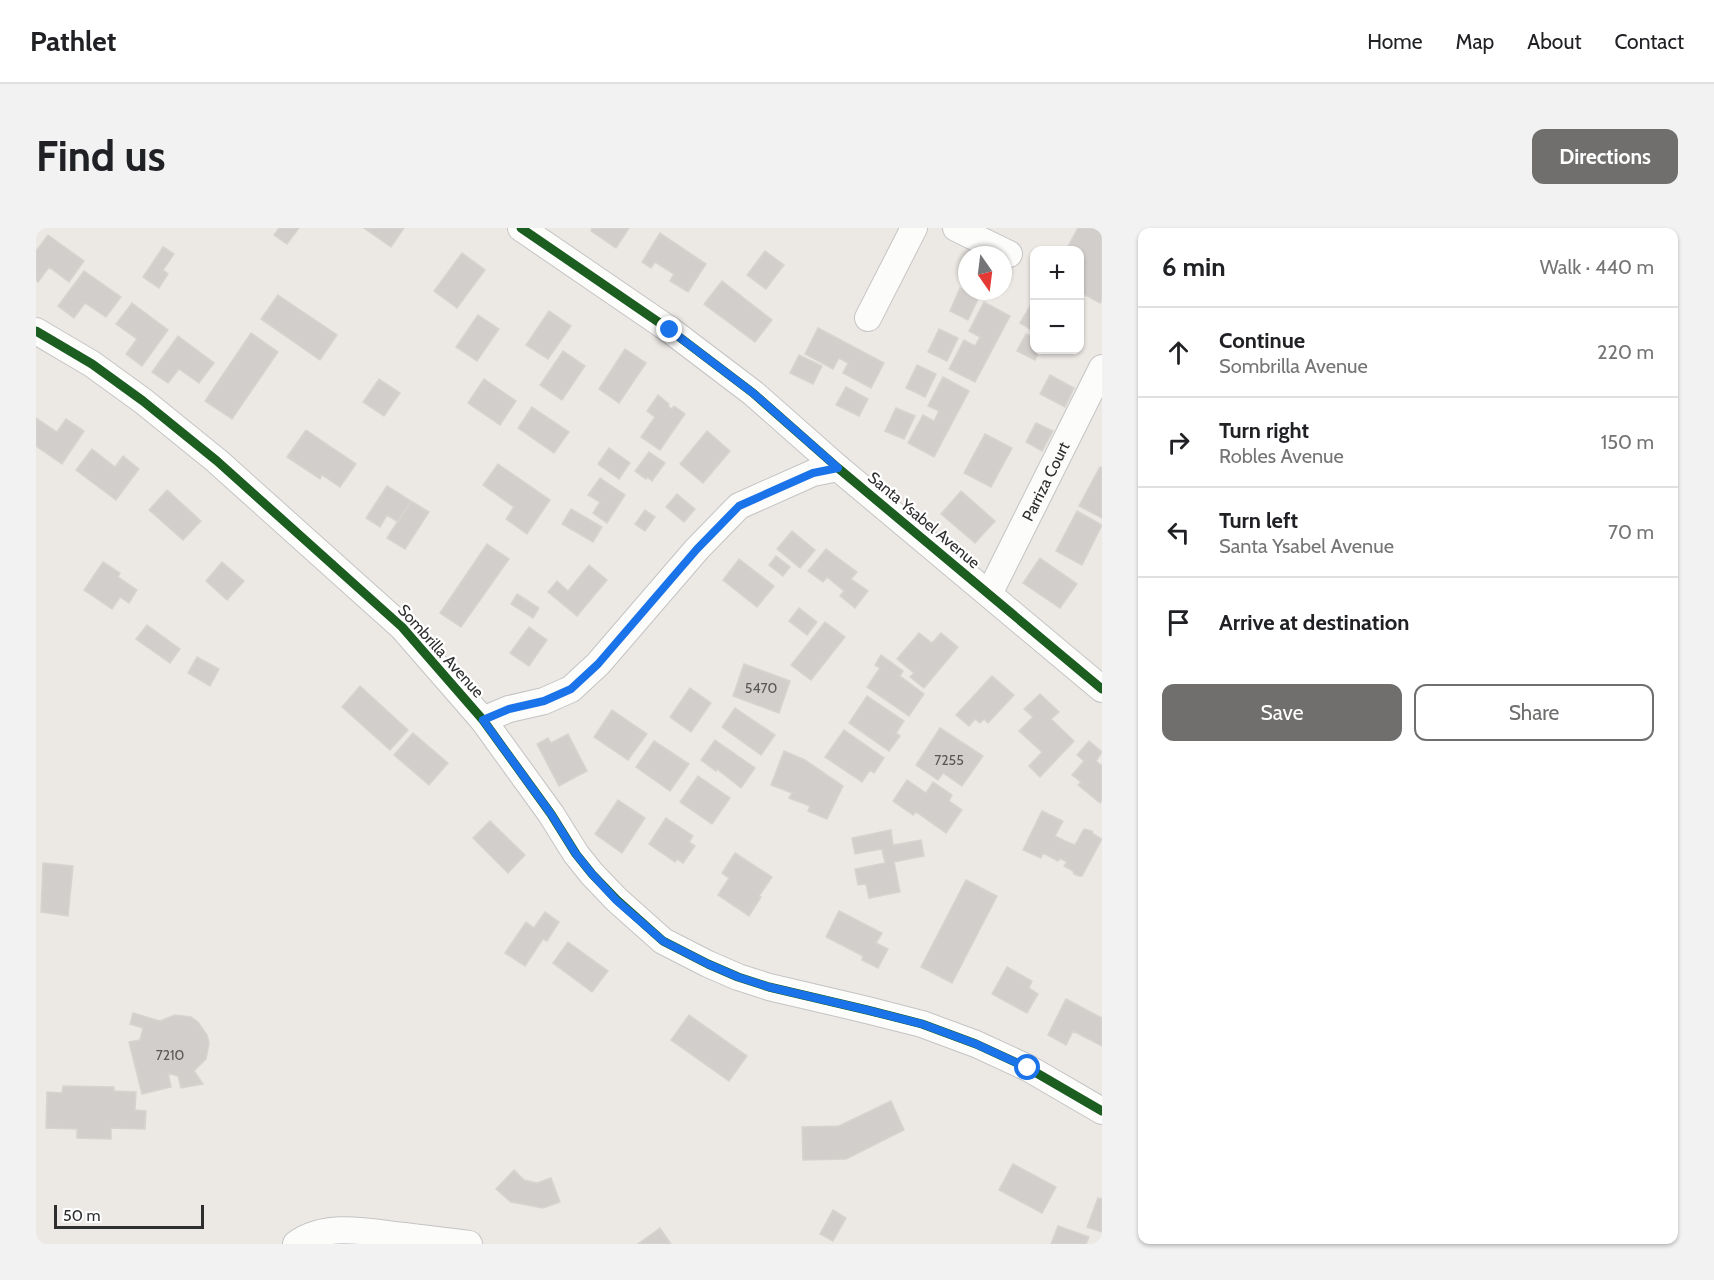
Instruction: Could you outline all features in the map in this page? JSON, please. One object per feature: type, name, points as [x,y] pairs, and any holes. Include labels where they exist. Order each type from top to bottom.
[{"type":"street","name":"Santa Ysabel Avenue","points":[[521,228],[670,330],[753,393],[838,468],[1102,688]]},
{"type":"street","points":[[868,318],[914,228]]},
{"type":"street","points":[[956,228],[993,246]]},
{"type":"street","name":"Sombrilla Avenue","points":[[36,331],[92,364],[217,460],[402,627],[483,720],[592,874],[616,900],[663,941],[718,968],[769,987],[922,1024],[976,1044],[1028,1068],[1102,1111]]},
{"type":"street","name":"Parriza Court","points":[[989,594],[1102,368]]},
{"type":"street","points":[[483,720],[509,709],[544,701],[571,689],[598,664],[697,549],[739,506],[813,473],[838,468]]},
{"type":"street","points":[[296,1244],[311,1236],[330,1231],[357,1230],[469,1244]]},
{"type":"building","points":[[279,228],[299,228],[287,244],[274,235]]},
{"type":"building","points":[[364,228],[404,228],[391,247]]},
{"type":"building","points":[[592,228],[629,228],[616,248],[591,231]]},
{"type":"building","points":[[1078,228],[1102,228],[1102,299],[1100,303],[1084,294],[1084,246],[1068,246]]},
{"type":"building","points":[[660,233],[706,264],[688,292],[670,281],[674,274],[655,262],[651,268],[642,262]]},
{"type":"building","points":[[48,235],[84,261],[69,282],[49,267],[38,282],[36,280],[36,251]]},
{"type":"building","points":[[163,247],[174,254],[163,270],[168,274],[159,288],[143,277]]},
{"type":"building","points":[[765,251],[784,265],[766,289],[747,275]]},
{"type":"building","points":[[462,253],[485,270],[457,308],[434,291]]},
{"type":"building","points":[[84,271],[121,297],[106,317],[85,303],[74,318],[58,306]]},
{"type":"building","points":[[722,281],[772,320],[755,342],[704,304]]},
{"type":"building","points":[[958,293],[958,300],[978,300],[968,320],[950,311]]},
{"type":"building","points":[[278,295],[337,335],[320,360],[261,319]]},
{"type":"building","points":[[984,302],[1010,316],[975,382],[949,369],[964,340],[975,346],[980,337],[969,331]]},
{"type":"building","points":[[132,303],[168,330],[142,366],[126,354],[137,339],[116,324]]},
{"type":"building","points":[[1030,306],[1030,329],[1020,323]]},
{"type":"building","points":[[549,311],[571,326],[548,359],[526,345]]},
{"type":"building","points":[[478,315],[499,329],[477,361],[456,347]]},
{"type":"building","points":[[818,328],[884,363],[871,388],[843,373],[848,363],[839,358],[833,369],[805,354]]},
{"type":"building","points":[[939,329],[958,338],[947,361],[928,352]]},
{"type":"building","points":[[251,333],[278,352],[232,419],[205,401]]},
{"type":"building","points":[[1026,334],[1030,336],[1030,354],[1038,354],[1035,360],[1017,351]]},
{"type":"building","points":[[178,336],[214,363],[199,383],[179,369],[168,383],[152,372]]},
{"type":"building","points":[[625,349],[646,363],[619,403],[599,389]]},
{"type":"building","points":[[563,351],[585,366],[562,400],[540,385]]},
{"type":"building","points":[[799,355],[822,366],[813,384],[790,373]]},
{"type":"building","points":[[917,365],[936,374],[925,397],[906,388]]},
{"type":"building","points":[[1050,375],[1074,388],[1065,407],[1040,394]]},
{"type":"building","points":[[943,377],[969,391],[934,457],[908,443],[923,415],[934,421],[939,411],[928,406]]},
{"type":"building","points":[[379,379],[400,393],[384,416],[363,402]]},
{"type":"building","points":[[484,379],[516,401],[500,425],[468,403]]},
{"type":"building","points":[[846,387],[868,399],[859,416],[836,405]]},
{"type":"building","points":[[658,395],[672,409],[674,406],[685,414],[660,450],[641,437],[655,417],[647,411]]},
{"type":"building","points":[[532,407],[569,432],[554,453],[518,428]]},
{"type":"building","points":[[896,408],[915,416],[904,439],[885,431]]},
{"type":"building","points":[[36,418],[57,432],[66,419],[84,431],[62,464],[36,446]]},
{"type":"building","points":[[1036,423],[1053,431],[1042,451],[1026,442]]},
{"type":"building","points":[[306,430],[356,464],[340,487],[322,475],[320,479],[287,457]]},
{"type":"building","points":[[707,431],[730,451],[703,483],[680,464]]},
{"type":"building","points":[[985,434],[1012,448],[991,487],[964,473]]},
{"type":"building","points":[[609,448],[630,463],[619,479],[598,464]]},
{"type":"building","points":[[92,449],[115,467],[123,456],[139,469],[116,500],[76,470]]},
{"type":"building","points":[[649,452],[665,463],[652,481],[635,471]]},
{"type":"building","points":[[498,464],[550,500],[527,534],[506,519],[514,507],[483,485]]},
{"type":"building","points":[[1100,467],[1102,468],[1102,518],[1079,506]]},
{"type":"building","points":[[600,478],[625,495],[607,523],[593,513],[600,502],[588,495]]},
{"type":"building","points":[[387,486],[411,501],[398,522],[387,515],[380,527],[366,518]]},
{"type":"building","points":[[167,490],[201,521],[183,540],[149,510]]},
{"type":"building","points":[[961,491],[995,521],[975,543],[941,514]]},
{"type":"building","points":[[677,494],[695,509],[684,522],[666,507]]},
{"type":"building","points":[[411,501],[429,512],[405,549],[387,538]]},
{"type":"building","points":[[571,509],[602,527],[593,542],[562,524]]},
{"type":"building","points":[[645,510],[655,517],[645,531],[635,524]]},
{"type":"building","points":[[1077,511],[1102,525],[1082,565],[1056,551]]},
{"type":"building","points":[[792,531],[815,550],[800,568],[777,549]]},
{"type":"building","points":[[487,544],[509,559],[461,627],[440,613]]},
{"type":"building","points":[[826,549],[857,572],[851,579],[868,591],[855,608],[840,596],[844,591],[827,577],[823,582],[808,571]]},
{"type":"building","points":[[776,556],[790,567],[783,576],[769,565]]},
{"type":"building","points":[[1040,558],[1077,584],[1060,608],[1023,583]]},
{"type":"building","points":[[739,559],[774,586],[757,607],[723,580]]},
{"type":"building","points":[[103,562],[120,573],[118,577],[137,590],[129,603],[120,597],[112,609],[84,590]]},
{"type":"building","points":[[222,562],[244,581],[227,600],[206,581]]},
{"type":"building","points":[[589,565],[607,580],[577,616],[548,592],[557,581],[568,591]]},
{"type":"building","points":[[517,594],[539,608],[533,618],[511,604]]},
{"type":"building","points":[[799,608],[817,622],[807,635],[789,621]]},
{"type":"building","points":[[825,622],[845,637],[811,680],[791,665]]},
{"type":"building","points":[[147,625],[180,649],[170,663],[136,639]]},
{"type":"building","points":[[529,627],[547,640],[529,666],[510,653]]},
{"type":"building","points":[[919,633],[932,643],[941,633],[958,647],[924,688],[910,677],[914,673],[897,659]]},
{"type":"building","points":[[881,655],[903,671],[900,676],[924,694],[909,716],[867,687],[880,668],[875,665]]},
{"type":"building","points":[[197,657],[219,669],[210,686],[188,673]]},
{"type":"building","points":[[744,664],[790,681],[779,713],[733,696]]},
{"type":"building","points":[[992,676],[1014,695],[988,723],[984,719],[980,723],[975,719],[969,726],[956,715]]},
{"type":"building","points":[[360,686],[408,730],[390,750],[342,707]]},
{"type":"building","points":[[690,688],[711,703],[691,732],[670,717]]},
{"type":"building","points":[[1040,694],[1059,712],[1051,719],[1074,741],[1040,777],[1029,766],[1042,752],[1019,731],[1033,717],[1024,709]]},
{"type":"building","points":[[867,696],[904,721],[896,733],[900,736],[889,751],[849,723]]},
{"type":"building","points":[[735,708],[775,735],[761,755],[722,727]]},
{"type":"building","points":[[612,710],[647,734],[628,760],[594,737]]},
{"type":"building","points":[[940,728],[983,756],[962,786],[943,773],[938,780],[916,765]]},
{"type":"building","points":[[844,730],[884,758],[874,773],[870,770],[862,782],[825,757]]},
{"type":"building","points":[[413,733],[448,763],[429,785],[394,755]]},
{"type":"building","points":[[568,734],[587,771],[559,786],[537,744],[548,738],[551,743]]},
{"type":"building","points":[[715,740],[755,768],[741,788],[717,769],[716,771],[701,760]]},
{"type":"building","points":[[654,741],[689,764],[670,791],[636,767]]},
{"type":"building","points":[[1089,741],[1102,752],[1096,761],[1102,766],[1102,800],[1100,803],[1078,785],[1081,782],[1072,775],[1084,761],[1077,755]]},
{"type":"building","points":[[784,751],[805,760],[843,786],[827,819],[808,811],[810,806],[789,798],[792,793],[771,785]]},
{"type":"building","points":[[698,776],[730,798],[712,824],[680,802]]},
{"type":"building","points":[[907,780],[926,793],[933,782],[952,795],[949,801],[962,810],[946,833],[916,812],[913,815],[893,801]]},
{"type":"building","points":[[618,800],[645,818],[622,853],[595,834]]},
{"type":"building","points":[[1042,811],[1063,821],[1055,836],[1065,841],[1075,845],[1084,829],[1092,831],[1102,839],[1082,876],[1074,874],[1064,866],[1067,862],[1060,858],[1058,861],[1043,853],[1041,858],[1023,850]]},
{"type":"building","points":[[666,818],[693,836],[689,842],[695,846],[683,863],[677,859],[675,862],[649,844]]},
{"type":"building","points":[[490,821],[525,855],[508,873],[473,838]]},
{"type":"building","points":[[891,830],[893,845],[921,840],[924,856],[894,862],[900,892],[869,898],[866,884],[858,885],[855,869],[885,863],[882,849],[855,854],[852,838]]},
{"type":"building","points":[[735,853],[772,877],[749,916],[718,895],[729,878],[722,873]]},
{"type":"building","points":[[43,863],[73,866],[68,916],[41,912]]},
{"type":"building","points":[[966,880],[997,896],[952,983],[921,967]]},
{"type":"building","points":[[839,911],[882,933],[876,943],[888,949],[878,968],[862,960],[863,956],[826,937]]},
{"type":"building","points":[[545,912],[559,922],[547,941],[543,939],[525,966],[505,953],[526,922],[534,928]]},
{"type":"building","points":[[568,942],[608,971],[592,992],[553,963]]},
{"type":"building","points":[[1007,967],[1032,981],[1029,988],[1038,994],[1027,1013],[992,994]]},
{"type":"building","points":[[1066,999],[1102,1018],[1102,1046],[1073,1031],[1066,1045],[1048,1035]]},
{"type":"building","points":[[133,1013],[160,1021],[175,1015],[191,1017],[198,1022],[207,1035],[209,1043],[206,1059],[194,1071],[203,1084],[181,1088],[178,1076],[168,1073],[171,1087],[142,1094],[129,1042],[140,1040],[143,1028],[130,1024]]},
{"type":"building","points":[[689,1015],[747,1056],[729,1081],[671,1040]]},
{"type":"building","points":[[63,1086],[114,1087],[114,1091],[136,1092],[135,1110],[146,1111],[145,1129],[111,1128],[111,1139],[77,1138],[77,1129],[46,1128],[47,1092],[62,1093]]},
{"type":"building","points":[[891,1101],[904,1130],[846,1159],[803,1160],[802,1127],[839,1126]]},
{"type":"building","points":[[1013,1164],[1056,1187],[1042,1213],[999,1190]]},
{"type":"building","points":[[514,1170],[524,1180],[537,1183],[551,1178],[560,1202],[543,1208],[511,1202],[496,1189]]},
{"type":"building","points":[[1098,1198],[1102,1199],[1102,1232],[1087,1227]]},
{"type":"building","points":[[833,1210],[846,1218],[833,1241],[820,1234]]},
{"type":"building","points":[[1058,1226],[1089,1237],[1086,1244],[1051,1244]]},
{"type":"building","points":[[660,1228],[671,1244],[638,1244]]},
{"type":"cycle path","points":[[521,228],[670,330],[753,393],[838,468],[1102,689]]},
{"type":"cycle path","points":[[36,331],[92,364],[143,401],[217,461],[402,627],[483,720],[592,874],[663,941],[738,977],[769,987],[922,1024],[976,1044],[1028,1068],[1102,1111]]},
{"type":"route","points":[[670,330],[753,393],[838,468],[813,473],[739,506],[697,549],[598,664],[571,689],[544,701],[509,709],[483,720],[592,874],[616,900],[663,941],[738,977],[769,987],[922,1024],[976,1044],[1028,1068]]}]
